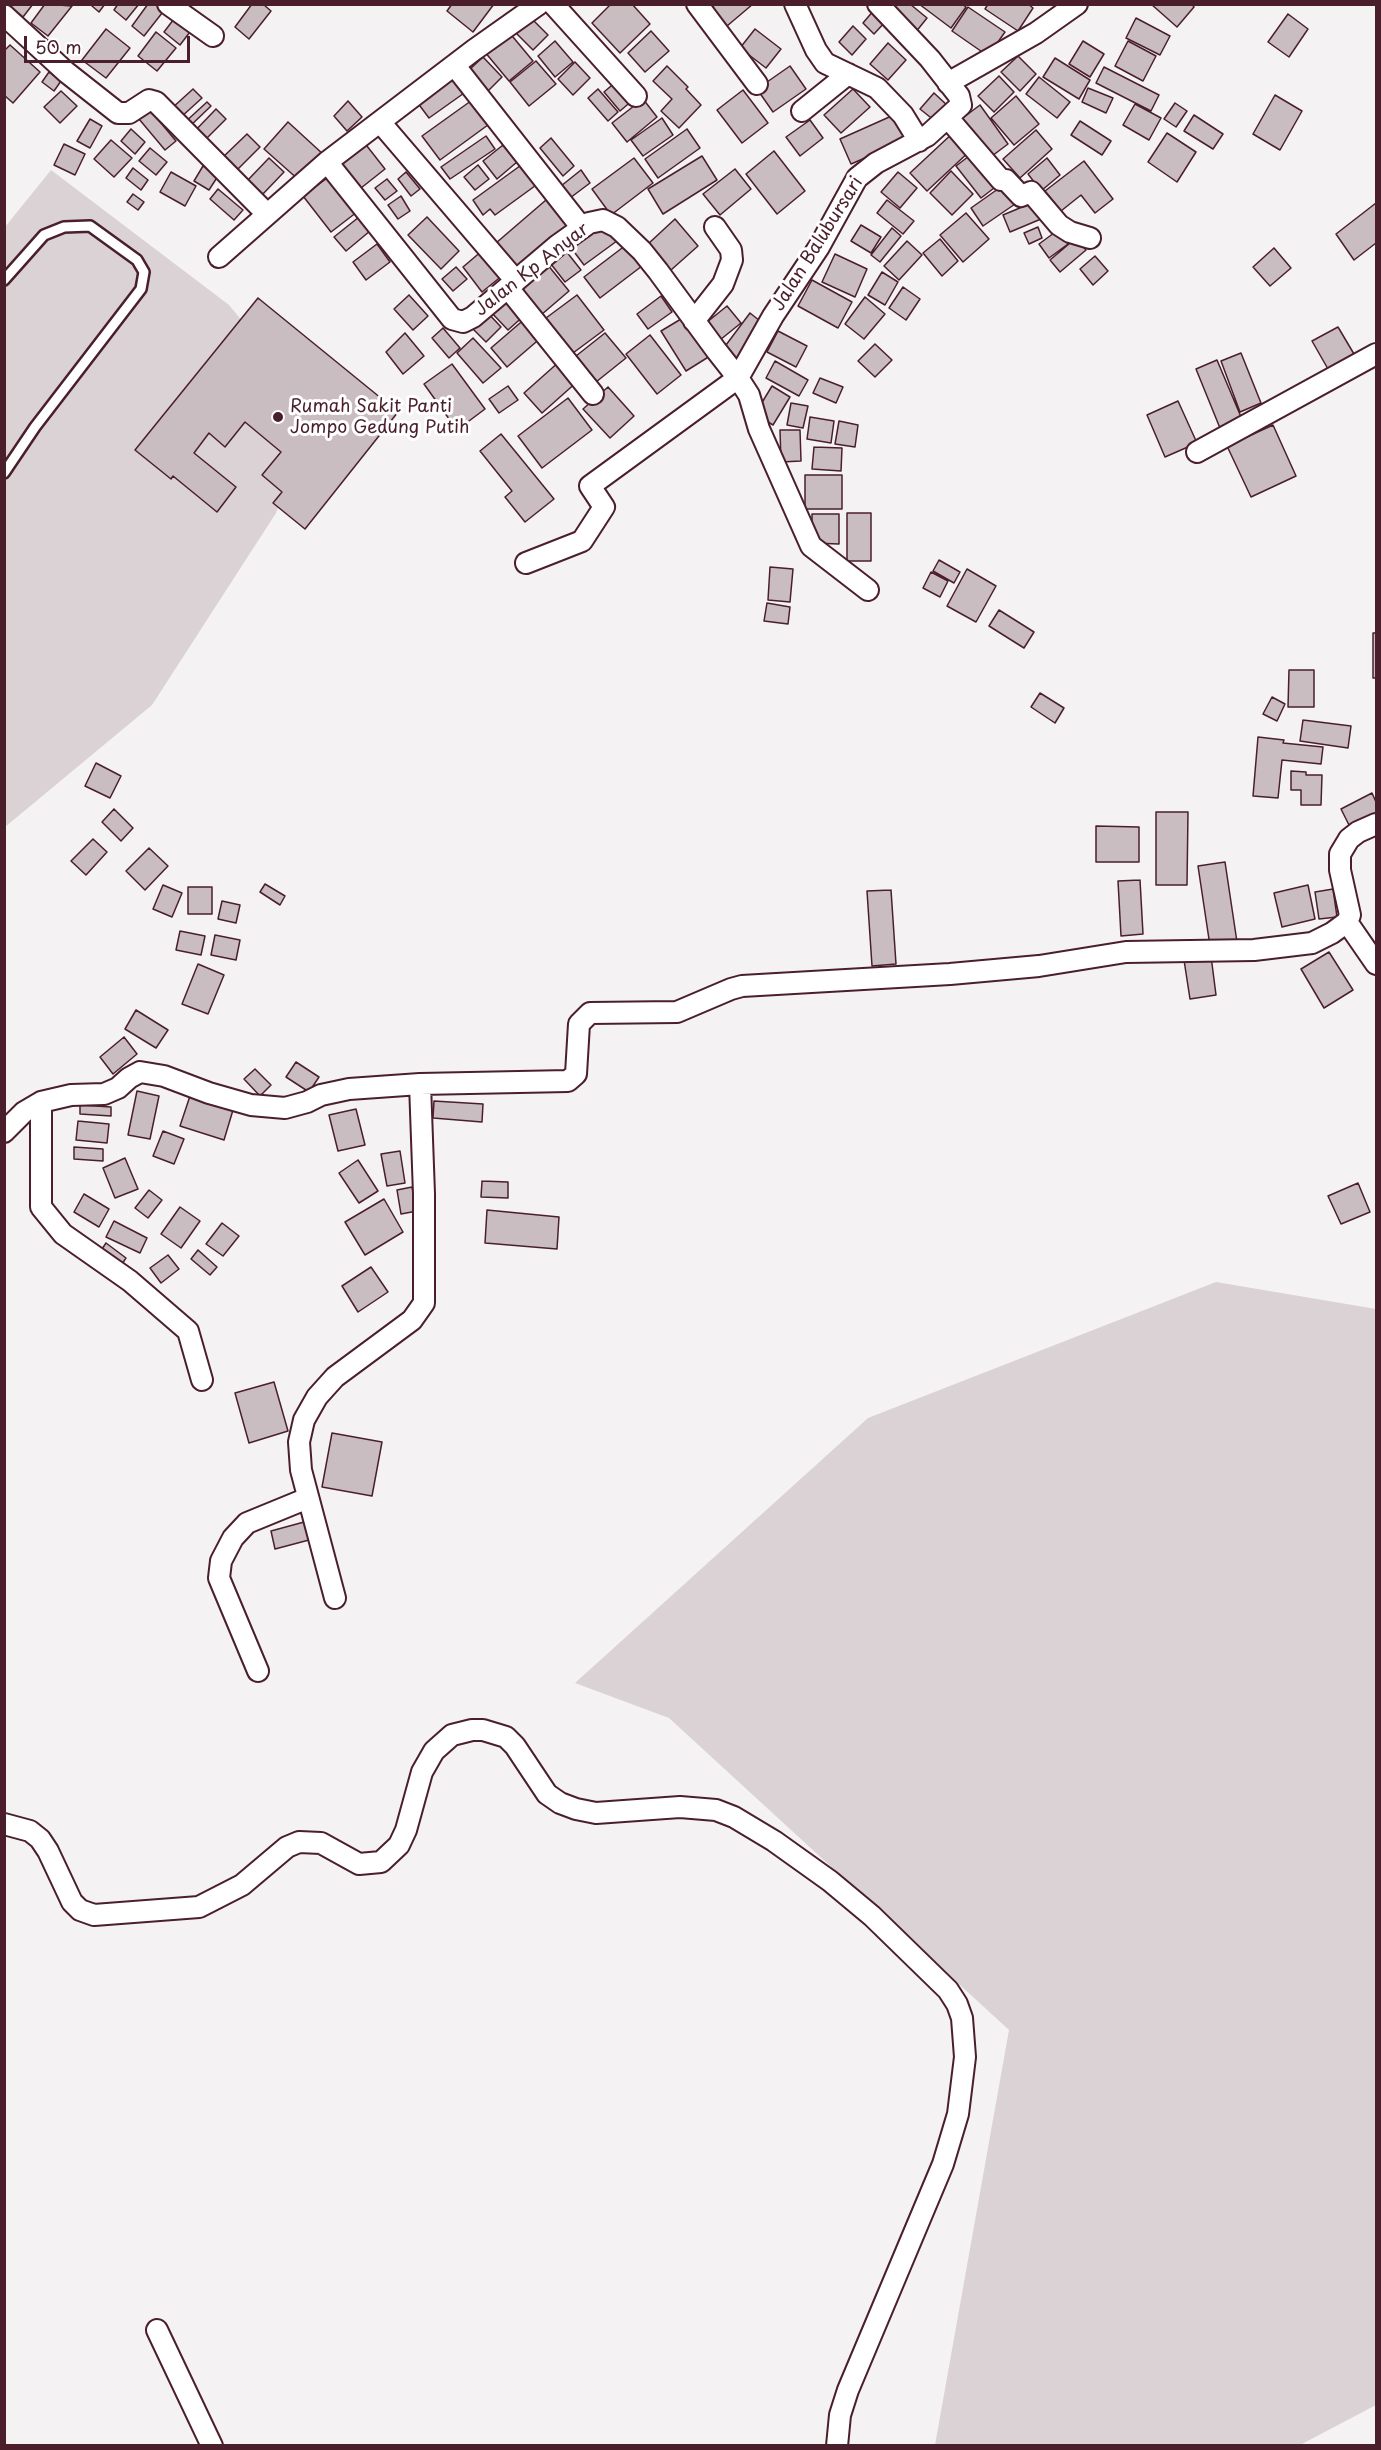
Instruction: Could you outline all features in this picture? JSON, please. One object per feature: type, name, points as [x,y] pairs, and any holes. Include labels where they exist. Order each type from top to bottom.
[{"type":"street","points":[[168,4],[213,36]]},
{"type":"street","points":[[219,257],[327,162],[474,50],[539,4]]},
{"type":"street","points":[[553,4],[636,96]]},
{"type":"street","points":[[697,4],[757,84]]},
{"type":"street","points":[[795,4],[816,50],[825,63],[877,88],[903,115],[920,141]]},
{"type":"street","name":"Jalan Balubursari","points":[[738,378],[773,316],[819,247],[856,177],[876,163],[920,141],[948,118],[961,103],[959,96],[918,45],[878,4]]},
{"type":"street","points":[[948,83],[1036,33],[1077,4]]},
{"type":"street","points":[[4,15],[66,72],[118,113],[129,113],[149,100],[154,100],[267,214]]},
{"type":"street","points":[[455,66],[582,228]]},
{"type":"street","points":[[802,111],[848,74]]},
{"type":"street","points":[[948,118],[1001,180],[1006,180],[1021,196],[1031,192],[1059,225],[1070,232],[1090,238]]},
{"type":"street","points":[[380,122],[512,285],[593,394]]},
{"type":"street","name":"Jalan Kp Anyar","points":[[327,162],[452,319],[463,322],[473,317],[558,245],[589,223],[603,219],[616,227],[642,251],[658,271],[749,395],[759,429],[811,546],[868,590]]},
{"type":"street","points":[[694,321],[723,284],[732,260],[731,250],[714,227]]},
{"type":"street","points":[[1197,452],[1377,354]]},
{"type":"street","points":[[526,563],[582,541],[604,507],[590,486],[738,378]]},
{"type":"street","points":[[4,1132],[24,1112],[42,1102],[71,1095],[104,1094],[118,1088],[134,1074],[140,1072],[164,1076],[209,1093],[251,1105],[285,1108],[333,1092],[420,1084],[571,1080],[576,1074],[579,1024],[590,1012],[677,1012],[731,988],[742,986],[950,974],[1049,965],[1126,952],[1254,951],[1311,943],[1324,938],[1347,921],[1350,915],[1340,870],[1340,854],[1349,839],[1358,832],[1377,824]]},
{"type":"street","points":[[1347,921],[1377,964]]},
{"type":"street","points":[[335,1598],[301,1470],[299,1442],[304,1420],[317,1397],[335,1377],[412,1320],[424,1303],[424,1194],[420,1084]]},
{"type":"street","points":[[42,1102],[41,1207],[63,1234],[130,1281],[188,1331],[202,1380]]},
{"type":"street","points":[[258,1671],[219,1578],[221,1561],[233,1538],[248,1523],[308,1498]]},
{"type":"street","points":[[4,1824],[30,1832],[40,1839],[72,1902],[80,1910],[94,1915],[199,1907],[242,1885],[287,1847],[299,1842],[321,1843],[359,1864],[381,1862],[399,1845],[406,1830],[422,1772],[434,1751],[452,1735],[483,1730],[506,1737],[515,1746],[547,1794],[560,1803],[596,1813],[680,1808],[716,1810],[734,1817],[774,1841],[831,1881],[872,1916],[948,1990],[962,2018],[965,2057],[958,2114],[944,2164],[848,2390],[840,2415],[837,2445]]},
{"type":"street","points":[[158,2330],[212,2445]]},
{"type":"lane","points":[[4,280],[44,235],[64,227],[90,226],[137,260],[144,272],[141,289],[35,427],[4,473]]},
{"type":"shaded area","points":[[51,170],[229,305],[314,408],[276,513],[152,705],[5,827],[5,227]]},
{"type":"shaded area","points":[[1216,1282],[1376,1309],[1376,2405],[1300,2445],[935,2445],[1009,2030],[669,1718],[575,1683],[868,1418]]},
{"type":"building","points":[[13,4],[33,4],[23,17],[11,7]]},
{"type":"building","points":[[45,4],[72,6],[48,36],[31,23]]},
{"type":"building","points":[[93,4],[105,4],[99,12],[92,6]]},
{"type":"building","points":[[118,4],[139,4],[126,20],[114,10]]},
{"type":"building","points":[[148,4],[161,4],[166,8],[144,36],[132,26]]},
{"type":"building","points":[[252,4],[263,4],[271,11],[249,39],[235,27]]},
{"type":"building","points":[[452,4],[494,4],[473,32],[447,11]]},
{"type":"building","points":[[611,4],[632,4],[650,24],[620,53],[592,23]]},
{"type":"building","points":[[715,4],[753,4],[727,26],[712,8]]},
{"type":"building","points":[[894,4],[910,4],[927,18],[915,33],[889,12]]},
{"type":"building","points":[[919,4],[962,4],[966,7],[951,28]]},
{"type":"building","points":[[988,4],[1028,4],[1033,8],[1018,31],[985,9]]},
{"type":"building","points":[[1151,4],[1192,4],[1194,7],[1177,27]]},
{"type":"building","points":[[968,7],[1005,32],[988,56],[952,31]]},
{"type":"building","points":[[874,10],[886,21],[874,34],[863,23]]},
{"type":"building","points":[[1288,14],[1308,29],[1289,57],[1268,42]]},
{"type":"building","points":[[177,15],[193,28],[180,45],[164,32]]},
{"type":"building","points":[[530,17],[548,35],[533,50],[515,32]]},
{"type":"building","points":[[1136,18],[1170,36],[1160,55],[1126,38]]},
{"type":"building","points":[[853,26],[866,39],[852,55],[839,42]]},
{"type":"building","points":[[106,29],[130,48],[106,78],[82,60]]},
{"type":"building","points":[[755,29],[781,49],[766,68],[740,48]]},
{"type":"building","points":[[508,31],[533,61],[509,81],[484,51]]},
{"type":"building","points":[[651,31],[669,51],[645,72],[628,53]]},
{"type":"building","points":[[156,32],[176,48],[157,71],[138,56]]},
{"type":"building","points":[[555,41],[573,62],[555,77],[538,56]]},
{"type":"building","points":[[1083,41],[1104,54],[1090,77],[1069,64]]},
{"type":"building","points":[[1128,41],[1156,56],[1143,81],[1115,66]]},
{"type":"building","points":[[888,43],[906,60],[888,80],[870,64]]},
{"type":"building","points":[[10,45],[40,72],[13,103],[4,95],[4,51]]},
{"type":"building","points":[[1018,56],[1036,74],[1020,91],[1001,72]]},
{"type":"building","points":[[483,57],[502,77],[488,91],[469,70]]},
{"type":"building","points":[[1055,58],[1090,80],[1079,99],[1043,77]]},
{"type":"building","points":[[536,61],[556,84],[529,106],[510,82]]},
{"type":"building","points":[[575,62],[590,78],[573,95],[558,79]]},
{"type":"building","points":[[667,66],[688,87],[686,89],[701,105],[679,128],[661,111],[672,99],[653,81]]},
{"type":"building","points":[[790,66],[806,89],[773,112],[757,89]]},
{"type":"building","points":[[1104,67],[1159,95],[1151,111],[1096,83]]},
{"type":"building","points":[[49,72],[61,81],[54,91],[42,82]]},
{"type":"building","points":[[455,75],[467,91],[429,118],[417,102]]},
{"type":"building","points":[[999,76],[1014,92],[994,112],[978,96]]},
{"type":"building","points":[[1039,77],[1070,102],[1057,118],[1026,94]]},
{"type":"building","points":[[618,80],[634,99],[620,111],[604,92]]},
{"type":"building","points":[[1088,88],[1113,98],[1106,113],[1082,102]]},
{"type":"building","points":[[193,89],[202,98],[180,118],[171,109]]},
{"type":"building","points":[[598,89],[618,112],[608,121],[588,98]]},
{"type":"building","points":[[853,89],[870,107],[841,133],[824,115]]},
{"type":"building","points":[[743,90],[768,123],[742,143],[717,110]]},
{"type":"building","points":[[61,91],[77,106],[60,123],[44,107]]},
{"type":"building","points":[[934,93],[948,106],[935,121],[920,109]]},
{"type":"building","points":[[1275,95],[1302,111],[1280,150],[1253,134]]},
{"type":"building","points":[[1016,96],[1039,124],[1014,145],[991,118]]},
{"type":"building","points":[[475,98],[492,122],[440,160],[422,136]]},
{"type":"building","points":[[643,99],[657,117],[627,142],[612,123]]},
{"type":"building","points":[[348,101],[362,117],[347,131],[334,116]]},
{"type":"building","points":[[207,102],[211,106],[187,129],[183,124]]},
{"type":"building","points":[[1175,103],[1187,111],[1176,127],[1164,119]]},
{"type":"building","points":[[1135,104],[1161,118],[1149,140],[1123,125]]},
{"type":"building","points":[[980,105],[1008,144],[988,159],[960,120]]},
{"type":"building","points":[[216,109],[226,119],[201,144],[191,135]]},
{"type":"building","points":[[150,110],[176,141],[165,150],[139,119]]},
{"type":"building","points":[[896,114],[907,140],[851,164],[840,139]]},
{"type":"building","points":[[1194,115],[1223,134],[1213,149],[1184,131]]},
{"type":"building","points":[[662,118],[673,135],[643,156],[631,140]]},
{"type":"building","points":[[90,119],[102,126],[90,148],[77,141]]},
{"type":"building","points":[[810,120],[823,138],[800,156],[786,137]]},
{"type":"building","points":[[1080,121],[1111,141],[1102,155],[1071,135]]},
{"type":"building","points":[[288,122],[324,155],[300,181],[264,149]]},
{"type":"building","points":[[131,129],[145,142],[135,154],[121,141]]},
{"type":"building","points":[[687,129],[700,148],[658,178],[645,159]]},
{"type":"building","points":[[1036,130],[1052,149],[1020,178],[1003,159]]},
{"type":"building","points":[[955,131],[972,149],[927,191],[910,173]]},
{"type":"building","points":[[1167,133],[1196,152],[1177,182],[1148,162]]},
{"type":"building","points":[[247,134],[260,147],[234,173],[221,159]]},
{"type":"building","points":[[486,136],[495,149],[450,179],[441,167]]},
{"type":"building","points":[[551,138],[574,166],[563,176],[540,148]]},
{"type":"building","points":[[111,140],[132,158],[114,177],[94,159]]},
{"type":"building","points":[[363,141],[385,169],[361,188],[337,163]]},
{"type":"building","points":[[64,144],[85,154],[75,175],[54,165]]},
{"type":"building","points":[[503,145],[517,162],[497,179],[483,161]]},
{"type":"building","points":[[150,148],[167,162],[156,175],[139,161]]},
{"type":"building","points":[[774,151],[805,191],[777,214],[746,174]]},
{"type":"building","points":[[973,153],[998,185],[981,198],[956,166]]},
{"type":"building","points":[[702,156],[717,180],[663,214],[648,189]]},
{"type":"building","points":[[269,158],[284,172],[261,196],[246,182]]},
{"type":"building","points":[[634,158],[653,183],[611,215],[592,189]]},
{"type":"building","points":[[1047,158],[1060,175],[1041,191],[1028,174]]},
{"type":"building","points":[[1084,161],[1113,199],[1095,213],[1081,195],[1061,211],[1045,191]]},
{"type":"building","points":[[524,163],[539,183],[495,215],[490,209],[483,215],[473,200]]},
{"type":"building","points":[[478,165],[489,179],[475,190],[464,177]]},
{"type":"building","points":[[203,166],[218,176],[209,190],[194,181]]},
{"type":"building","points":[[133,168],[148,180],[141,190],[126,178]]},
{"type":"building","points":[[735,169],[751,189],[720,215],[703,194]]},
{"type":"building","points":[[581,170],[590,183],[570,198],[561,186]]},
{"type":"building","points":[[951,171],[973,194],[952,215],[930,193]]},
{"type":"building","points":[[171,172],[196,186],[185,206],[160,192]]},
{"type":"building","points":[[406,172],[420,189],[411,196],[398,179]]},
{"type":"building","points":[[898,172],[917,188],[900,208],[881,192]]},
{"type":"building","points":[[330,176],[357,212],[331,232],[303,196]]},
{"type":"building","points":[[387,179],[397,191],[385,200],[375,188]]},
{"type":"building","points":[[1005,184],[1018,202],[983,226],[971,208]]},
{"type":"building","points":[[218,189],[243,210],[234,220],[210,199]]},
{"type":"building","points":[[133,194],[144,202],[138,210],[127,202]]},
{"type":"building","points":[[401,196],[410,211],[398,219],[388,205]]},
{"type":"building","points":[[546,200],[567,225],[517,268],[496,243]]},
{"type":"building","points":[[887,200],[914,221],[903,234],[877,213]]},
{"type":"building","points":[[1034,202],[1041,219],[1010,232],[1003,215]]},
{"type":"building","points":[[1376,203],[1376,243],[1354,260],[1336,234]]},
{"type":"building","points":[[966,213],[989,239],[963,262],[940,235]]},
{"type":"building","points":[[359,217],[370,231],[346,251],[334,237]]},
{"type":"building","points":[[427,217],[459,251],[441,269],[408,235]]},
{"type":"building","points":[[675,219],[698,246],[671,270],[648,244]]},
{"type":"building","points":[[604,224],[621,238],[584,265],[569,245]]},
{"type":"building","points":[[861,225],[881,237],[871,253],[851,241]]},
{"type":"building","points":[[1038,227],[1042,238],[1029,244],[1024,233]]},
{"type":"building","points":[[892,228],[901,236],[880,262],[871,255]]},
{"type":"building","points":[[1058,230],[1068,244],[1049,258],[1039,244]]},
{"type":"building","points":[[1076,238],[1086,250],[1060,272],[1050,260]]},
{"type":"building","points":[[940,239],[958,261],[942,276],[923,253]]},
{"type":"building","points":[[907,241],[922,255],[899,280],[884,266]]},
{"type":"building","points":[[377,244],[390,262],[366,280],[353,262]]},
{"type":"building","points":[[626,245],[642,266],[600,298],[584,277]]},
{"type":"building","points":[[562,246],[581,270],[565,282],[547,259]]},
{"type":"building","points":[[1274,248],[1291,268],[1270,286],[1253,267]]},
{"type":"building","points":[[483,250],[503,275],[482,292],[463,267]]},
{"type":"building","points":[[835,254],[867,269],[855,297],[822,282]]},
{"type":"building","points":[[1095,256],[1108,271],[1093,285],[1080,269]]},
{"type":"building","points":[[547,264],[569,291],[541,315],[519,287]]},
{"type":"building","points":[[456,267],[467,279],[453,291],[442,279]]},
{"type":"building","points":[[882,272],[898,282],[885,305],[868,295]]},
{"type":"building","points":[[812,280],[852,302],[838,328],[798,306]]},
{"type":"building","points":[[903,287],[920,299],[906,320],[889,308]]},
{"type":"building","points":[[507,292],[527,313],[508,330],[489,310]]},
{"type":"building","points":[[409,295],[428,316],[413,330],[394,309]]},
{"type":"building","points":[[577,295],[604,330],[573,353],[546,318]]},
{"type":"building","points":[[661,296],[672,312],[648,329],[637,314]]},
{"type":"building","points":[[865,297],[885,314],[864,339],[845,324]]},
{"type":"building","name":"Rumah Sakit Panti Jompo Gedung Putih","points":[[258,298],[398,412],[305,529],[273,503],[282,492],[262,475],[281,452],[245,422],[225,447],[209,433],[194,453],[236,487],[217,512],[173,476],[171,479],[135,450]]},
{"type":"building","points":[[727,306],[741,323],[715,344],[701,327]]},
{"type":"building","points":[[486,311],[501,327],[486,342],[470,326]]},
{"type":"building","points":[[750,313],[765,325],[735,364],[720,353]]},
{"type":"building","points":[[686,316],[710,356],[686,371],[661,331]]},
{"type":"building","points":[[527,317],[543,336],[507,367],[491,348]]},
{"type":"building","points":[[1338,327],[1354,354],[1328,369],[1312,341]]},
{"type":"building","points":[[443,328],[460,348],[449,358],[432,338]]},
{"type":"building","points":[[778,331],[807,346],[796,367],[767,352]]},
{"type":"building","points":[[405,333],[424,356],[403,374],[386,352]]},
{"type":"building","points":[[605,333],[626,358],[596,382],[576,356]]},
{"type":"building","points":[[650,335],[681,375],[657,394],[626,354]]},
{"type":"building","points":[[473,338],[501,368],[483,383],[457,353]]},
{"type":"building","points":[[875,344],[892,360],[875,377],[858,361]]},
{"type":"building","points":[[1241,353],[1261,403],[1240,412],[1221,361]]},
{"type":"building","points":[[1217,360],[1244,424],[1222,433],[1196,369]]},
{"type":"building","points":[[560,361],[578,381],[542,413],[524,393]]},
{"type":"building","points":[[775,361],[808,380],[799,396],[766,378]]},
{"type":"building","points":[[452,364],[485,409],[457,430],[424,384]]},
{"type":"building","points":[[820,378],[843,387],[836,403],[813,393]]},
{"type":"building","points":[[508,386],[518,400],[499,413],[489,399]]},
{"type":"building","points":[[772,386],[790,397],[773,425],[755,414]]},
{"type":"building","points":[[608,387],[634,416],[610,438],[583,409]]},
{"type":"building","points":[[568,398],[592,430],[542,468],[518,436]]},
{"type":"building","points":[[1178,401],[1197,443],[1165,457],[1147,415]]},
{"type":"building","points":[[791,403],[808,406],[803,428],[787,425]]},
{"type":"building","points":[[810,417],[834,421],[831,443],[807,439]]},
{"type":"building","points":[[839,421],[858,425],[855,447],[835,444]]},
{"type":"building","points":[[1273,425],[1296,476],[1251,497],[1227,446]]},
{"type":"building","points":[[780,430],[800,430],[801,461],[781,462]]},
{"type":"building","points":[[501,434],[554,499],[525,522],[505,497],[512,491],[480,451]]},
{"type":"building","points":[[814,447],[842,448],[841,471],[812,469]]},
{"type":"building","points":[[805,475],[842,475],[842,509],[805,509]]},
{"type":"building","points":[[847,513],[871,513],[871,561],[847,561]]},
{"type":"building","points":[[812,514],[839,514],[839,544],[812,543]]},
{"type":"building","points":[[939,560],[960,572],[954,583],[933,571]]},
{"type":"building","points":[[770,567],[793,569],[790,602],[768,600]]},
{"type":"building","points":[[967,569],[996,586],[976,622],[947,606]]},
{"type":"building","points":[[931,572],[948,581],[940,597],[923,588]]},
{"type":"building","points":[[767,603],[790,607],[788,624],[764,621]]},
{"type":"building","points":[[999,610],[1034,632],[1024,648],[989,626]]},
{"type":"building","points":[[1373,633],[1376,633],[1376,678],[1373,678]]},
{"type":"building","points":[[1289,670],[1314,670],[1314,707],[1288,707]]},
{"type":"building","points":[[1040,693],[1064,708],[1055,723],[1031,707]]},
{"type":"building","points":[[1272,697],[1285,704],[1277,721],[1263,714]]},
{"type":"building","points":[[1303,720],[1351,726],[1348,748],[1300,741]]},
{"type":"building","points":[[1258,737],[1284,740],[1283,743],[1323,747],[1321,764],[1282,760],[1278,798],[1253,796]]},
{"type":"building","points":[[96,763],[121,776],[110,798],[85,786]]},
{"type":"building","points":[[1291,771],[1306,772],[1306,775],[1322,775],[1321,805],[1301,805],[1301,790],[1291,790]]},
{"type":"building","points":[[1372,793],[1376,802],[1376,816],[1351,829],[1341,809]]},
{"type":"building","points":[[114,809],[133,828],[121,841],[102,822]]},
{"type":"building","points":[[1156,812],[1188,812],[1187,885],[1156,885]]},
{"type":"building","points":[[1096,826],[1139,827],[1139,862],[1096,862]]},
{"type":"building","points":[[93,839],[107,852],[86,875],[71,861]]},
{"type":"building","points":[[149,848],[168,866],[145,890],[126,871]]},
{"type":"building","points":[[1225,862],[1237,942],[1210,946],[1198,866]]},
{"type":"building","points":[[1140,880],[1143,934],[1121,936],[1118,881]]},
{"type":"building","points":[[265,884],[285,896],[280,905],[260,892]]},
{"type":"building","points":[[163,885],[182,893],[172,917],[153,909]]},
{"type":"building","points":[[1308,885],[1315,919],[1282,927],[1274,893]]},
{"type":"building","points":[[188,887],[212,887],[212,914],[188,914]]},
{"type":"building","points":[[1333,889],[1337,917],[1319,919],[1315,892]]},
{"type":"building","points":[[891,890],[896,964],[872,966],[867,891]]},
{"type":"building","points":[[222,901],[240,905],[236,923],[218,919]]},
{"type":"building","points":[[180,931],[205,936],[201,955],[176,950]]},
{"type":"building","points":[[215,935],[240,940],[236,960],[211,955]]},
{"type":"building","points":[[1329,952],[1353,990],[1324,1008],[1301,969]]},
{"type":"building","points":[[1211,956],[1216,995],[1190,999],[1184,960]]},
{"type":"building","points":[[198,964],[224,975],[208,1014],[182,1004]]},
{"type":"building","points":[[136,1010],[168,1030],[156,1048],[125,1029]]},
{"type":"building","points":[[124,1037],[137,1054],[113,1074],[100,1057]]},
{"type":"building","points":[[296,1062],[319,1077],[309,1092],[286,1077]]},
{"type":"building","points":[[255,1069],[271,1085],[260,1096],[244,1079]]},
{"type":"building","points":[[137,1091],[159,1096],[150,1139],[128,1135]]},
{"type":"building","points":[[190,1096],[233,1110],[224,1140],[180,1126]]},
{"type":"building","points":[[434,1101],[483,1104],[482,1122],[433,1118]]},
{"type":"building","points":[[80,1105],[111,1107],[111,1116],[80,1114]]},
{"type":"building","points":[[356,1109],[365,1145],[338,1151],[329,1115]]},
{"type":"building","points":[[78,1121],[109,1124],[107,1143],[76,1140]]},
{"type":"building","points":[[163,1131],[184,1139],[174,1164],[153,1156]]},
{"type":"building","points":[[74,1147],[103,1149],[103,1161],[74,1159]]},
{"type":"building","points":[[400,1151],[405,1183],[387,1186],[381,1154]]},
{"type":"building","points":[[125,1158],[138,1189],[115,1198],[103,1168]]},
{"type":"building","points":[[358,1160],[378,1191],[359,1203],[339,1173]]},
{"type":"building","points":[[482,1181],[508,1182],[508,1198],[481,1197]]},
{"type":"building","points":[[1358,1183],[1370,1212],[1341,1224],[1328,1196]]},
{"type":"building","points":[[412,1187],[417,1211],[401,1214],[397,1190]]},
{"type":"building","points":[[149,1190],[162,1200],[148,1218],[135,1208]]},
{"type":"building","points":[[84,1194],[109,1209],[99,1227],[74,1212]]},
{"type":"building","points":[[384,1199],[403,1232],[365,1255],[345,1222]]},
{"type":"building","points":[[180,1207],[200,1221],[181,1248],[161,1234]]},
{"type":"building","points":[[487,1210],[559,1217],[557,1249],[485,1243]]},
{"type":"building","points":[[114,1221],[147,1238],[140,1253],[106,1237]]},
{"type":"building","points":[[222,1223],[239,1236],[223,1256],[206,1244]]},
{"type":"building","points":[[106,1243],[126,1258],[120,1267],[100,1252]]},
{"type":"building","points":[[198,1250],[217,1267],[210,1275],[191,1259]]},
{"type":"building","points":[[168,1255],[179,1269],[161,1283],[150,1268]]},
{"type":"building","points":[[371,1267],[388,1292],[358,1312],[342,1286]]},
{"type":"building","points":[[274,1382],[288,1431],[249,1443],[235,1393]]},
{"type":"building","points":[[332,1433],[382,1442],[372,1496],[322,1487]]},
{"type":"building","points":[[304,1522],[309,1540],[275,1549],[271,1531]]},
{"type":"place","name":"Rumah Sakit Panti Jompo Gedung Putih","points":[[278,417]]}]
